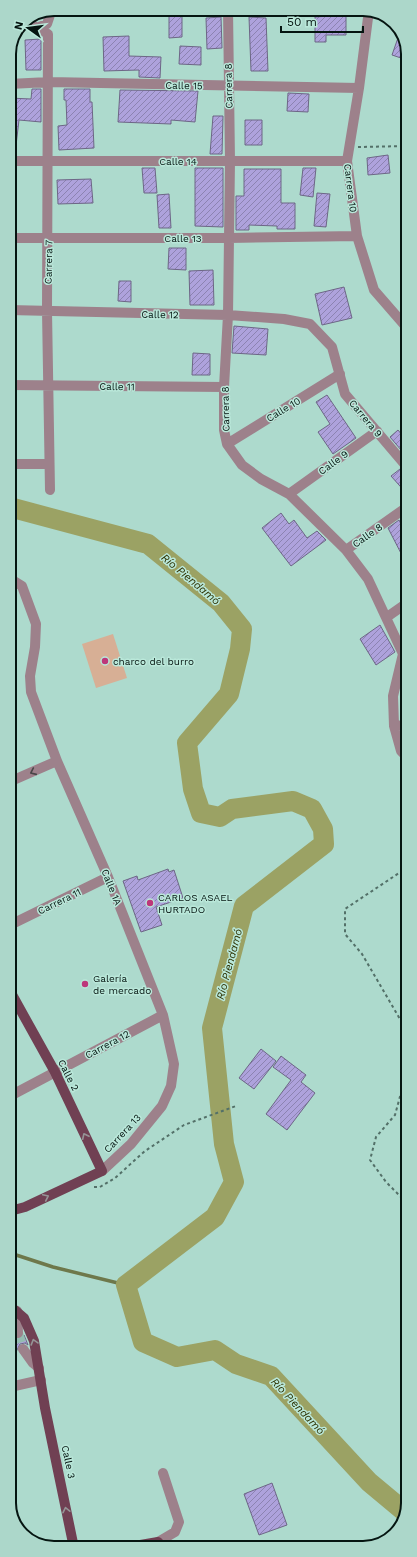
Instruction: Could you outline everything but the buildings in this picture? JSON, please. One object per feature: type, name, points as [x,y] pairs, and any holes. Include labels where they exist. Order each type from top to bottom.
[{"type":"main road","name":"Calle 2","points":[[16,1002],[55,1072],[102,1171]]},
{"type":"main road","name":"Carrera 13","points":[[16,1209],[25,1207],[102,1171]]},
{"type":"main road","name":"Calle 3","points":[[16,1311],[24,1318],[34,1341],[73,1541]]},
{"type":"street","name":"Carrera 8","points":[[228,16],[230,161],[228,315],[224,387],[224,430],[226,444],[242,465],[261,479],[289,494],[346,550],[368,579],[401,644]]},
{"type":"street","points":[[31,24],[37,28],[47,24],[49,17]]},
{"type":"street","name":"Carrera 10","points":[[368,17],[359,88],[347,161],[357,236],[374,290],[401,321]]},
{"type":"street","name":"Carrera 7","points":[[37,28],[48,34],[49,238],[47,311],[50,490]]},
{"type":"street","name":"Calle 15","points":[[16,84],[49,82],[359,88]]},
{"type":"street","name":"Calle 14","points":[[16,161],[347,161]]},
{"type":"street","name":"Calle 13","points":[[16,238],[229,238],[357,236]]},
{"type":"street","name":"Calle 12","points":[[16,310],[228,315],[284,319],[310,324]]},
{"type":"street","name":"Carrera 9","points":[[310,324],[332,347],[345,394],[401,460]]},
{"type":"street","name":"Calle 10","points":[[226,444],[340,374]]},
{"type":"street","name":"Calle 11","points":[[16,385],[224,387]]},
{"type":"street","name":"Calle 9","points":[[289,494],[377,431]]},
{"type":"street","points":[[16,464],[49,464]]},
{"type":"street","name":"Calle 8","points":[[346,550],[401,511]]},
{"type":"street","name":"Calle 1A","points":[[16,582],[22,586],[36,624],[35,647],[31,667],[30,684],[57,761],[108,877],[163,1015]]},
{"type":"street","points":[[387,617],[401,607]]},
{"type":"street","name":"Carrera 8","points":[[401,662],[393,696],[394,726],[401,751]]},
{"type":"street","points":[[394,726],[401,726]]},
{"type":"street","points":[[16,779],[57,761]]},
{"type":"street","name":"Carrera 11","points":[[16,922],[108,877]]},
{"type":"street","name":"Carrera 12","points":[[16,1093],[163,1015]]},
{"type":"street","name":"Carrera 13","points":[[102,1171],[131,1144],[162,1106],[169,1093],[174,1064],[163,1015]]},
{"type":"street","points":[[16,1323],[18,1333]]},
{"type":"street","points":[[23,1350],[39,1368]]},
{"type":"street","points":[[16,1386],[41,1380]]},
{"type":"street","points":[[164,1472],[179,1522],[175,1532],[165,1541]]},
{"type":"path","points":[[349,147],[401,146]]},
{"type":"path","points":[[401,871],[346,909],[345,934],[362,954],[401,1021]]},
{"type":"path","points":[[401,1092],[395,1115],[376,1137],[370,1160],[386,1182],[401,1197]]},
{"type":"path","points":[[82,1180],[92,1187],[100,1187],[116,1178],[145,1151],[184,1125],[236,1106]]},
{"type":"shaded area","name":"charco del burro","points":[[113,634],[127,678],[96,688],[82,644]]},
{"type":"waterway","name":"Río Piendamó","points":[[16,509],[148,544],[221,603],[242,629],[240,649],[229,694],[187,743],[193,789],[201,813],[220,817],[232,809],[293,801],[312,809],[323,829],[324,844],[244,906],[212,1028],[224,1144],[234,1182],[215,1217],[126,1285],[143,1342],[177,1357],[215,1350],[236,1364],[271,1376],[369,1482],[401,1509]]},
{"type":"waterway","points":[[16,1255],[53,1267],[126,1285]]},
{"type":"tunnel","points":[[18,1333],[23,1349]]},
{"type":"place","name":"charco del burro","points":[[105,661]]},
{"type":"place","name":"CARLOS ASAEL HURTADO","points":[[150,903]]},
{"type":"place","name":"Galería de mercado","points":[[85,984]]}]
